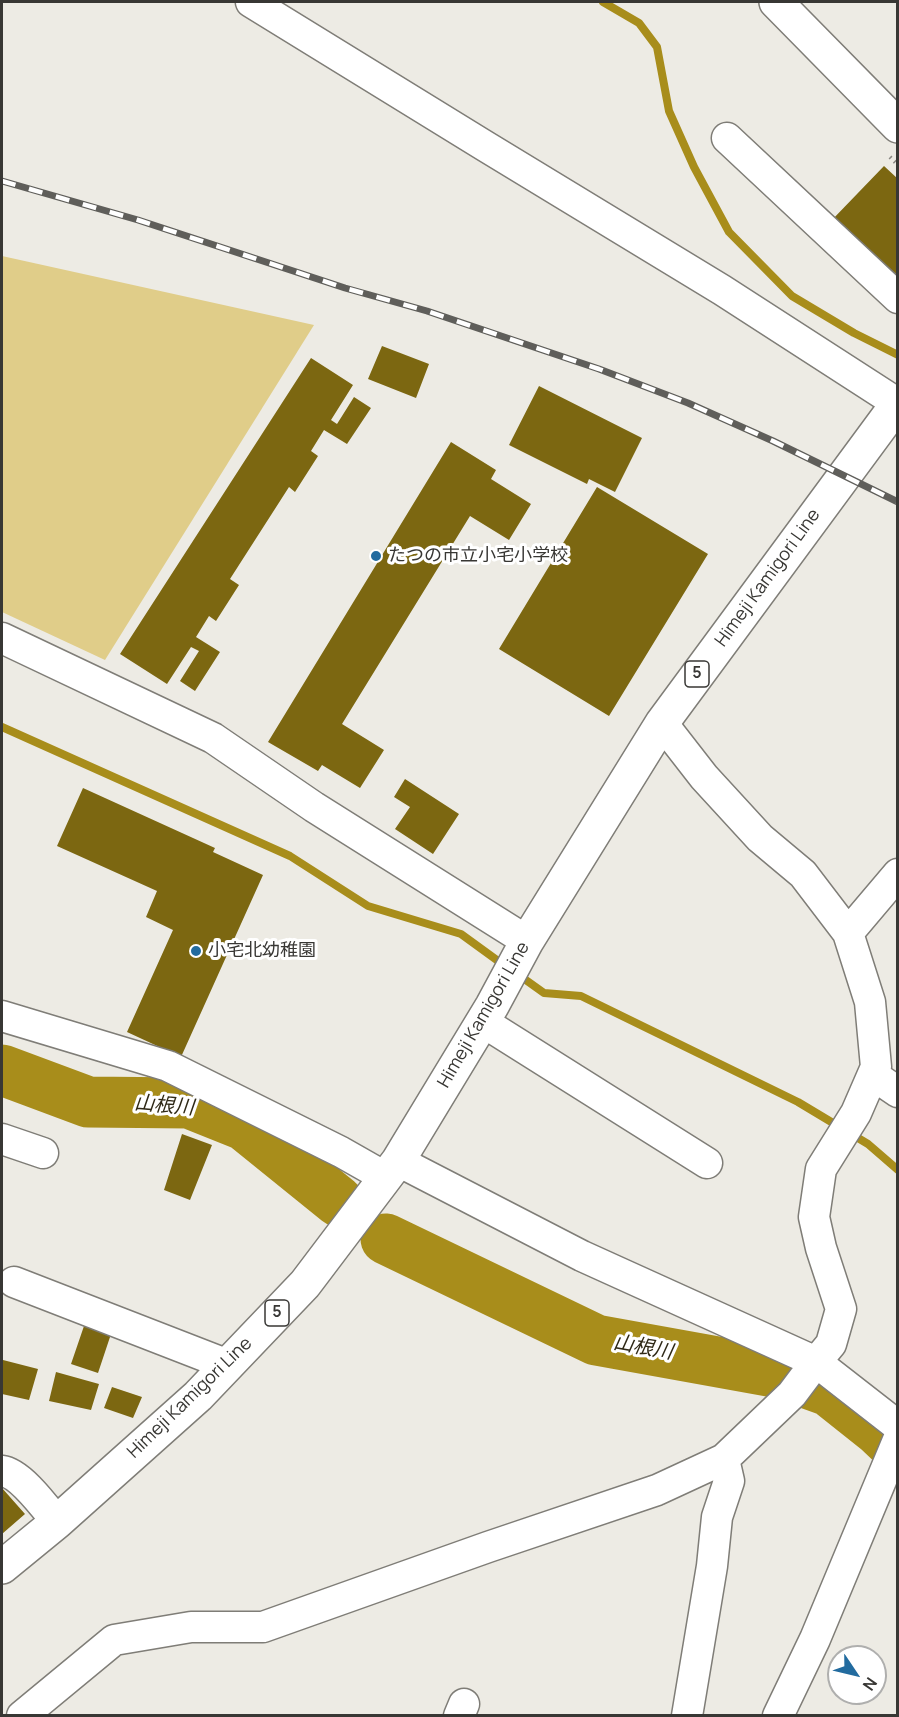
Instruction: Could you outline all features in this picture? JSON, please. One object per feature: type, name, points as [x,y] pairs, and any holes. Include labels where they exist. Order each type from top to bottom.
[{"type":"main road","points":[[776,2],[897,126]]},
{"type":"main road","name":"Himeji Kamigori Line","points":[[2,1567],[57,1522],[198,1396],[305,1284],[391,1169],[662,723],[897,403]]},
{"type":"street","points":[[251,2],[722,290],[897,403]]},
{"type":"street","points":[[728,138],[897,298]]},
{"type":"street","points":[[2,638],[213,738],[522,950]]},
{"type":"street","points":[[22,1716],[114,1640],[191,1627],[262,1627],[657,1490],[724,1459],[805,1377],[831,1344],[841,1309],[820,1248],[814,1217],[820,1169],[856,1113],[876,1067],[870,1002],[848,933],[803,874],[760,838],[704,777],[662,723]]},
{"type":"street","points":[[848,933],[897,874]]},
{"type":"street","points":[[487,1014],[707,1163]]},
{"type":"street","points":[[2,1016],[168,1066],[340,1152],[391,1169],[582,1256],[897,1426]]},
{"type":"street","points":[[873,1075],[897,1092]]},
{"type":"street","points":[[2,1140],[43,1153]]},
{"type":"street","points":[[14,1282],[228,1365]]},
{"type":"street","points":[[778,1716],[815,1639],[886,1472],[897,1440]]},
{"type":"street","points":[[687,1716],[712,1566],[717,1517],[729,1481],[724,1459]]},
{"type":"street","points":[[2,1471],[9,1472],[57,1522]]},
{"type":"shaded area","points":[[2,256],[314,325],[105,660],[2,612]]},
{"type":"building","points":[[884,166],[898,179],[898,286],[830,222]]},
{"type":"building","points":[[382,346],[429,364],[416,398],[368,379]]},
{"type":"building","points":[[311,358],[353,385],[331,420],[337,424],[354,397],[371,408],[347,444],[324,430],[311,451],[318,456],[295,492],[289,487],[230,579],[239,585],[216,621],[209,616],[196,637],[220,652],[195,691],[180,681],[199,651],[191,647],[167,684],[120,654]]},
{"type":"building","points":[[539,386],[642,438],[615,492],[589,479],[587,484],[509,445]]},
{"type":"building","points":[[451,442],[496,470],[491,479],[531,504],[509,540],[470,516],[342,724],[384,750],[360,788],[322,765],[318,771],[268,742]]},
{"type":"building","points":[[597,487],[708,554],[609,716],[499,649]]},
{"type":"building","points":[[405,779],[459,814],[433,854],[395,829],[410,807],[394,797]]},
{"type":"building","points":[[83,788],[215,848],[213,852],[263,875],[181,1057],[127,1032],[173,930],[146,917],[157,891],[57,846]]},
{"type":"building","points":[[182,1134],[212,1145],[190,1200],[164,1190]]},
{"type":"building","points":[[84,1326],[111,1334],[98,1373],[71,1364]]},
{"type":"building","points":[[3,1360],[38,1369],[29,1400],[2,1394]]},
{"type":"building","points":[[56,1372],[99,1384],[91,1410],[49,1401]]},
{"type":"building","points":[[112,1387],[142,1397],[133,1418],[104,1408]]},
{"type":"building","points":[[2,1488],[25,1514],[2,1534]]},
{"type":"waterway","points":[[603,2],[639,23],[657,47],[669,111],[694,167],[729,232],[792,296],[854,333],[898,355]]},
{"type":"waterway","points":[[2,727],[290,856],[368,906],[461,934],[505,966]]},
{"type":"waterway","points":[[516,973],[544,993],[581,996],[798,1102],[868,1144],[898,1170]]},
{"type":"waterway","name":"山根川","points":[[2,1070],[88,1102],[189,1103],[244,1125],[338,1201]]},
{"type":"waterway","name":"山根川","points":[[386,1239],[596,1340],[779,1373],[829,1391],[898,1449]]},
{"type":"railway","points":[[2,181],[138,220],[345,288],[427,311],[599,369],[688,403],[773,441],[898,502]]},
{"type":"place","name":"たつの市立小宅小学校","points":[[376,556]]},
{"type":"place","name":"小宅北幼稚園","points":[[196,951]]}]
